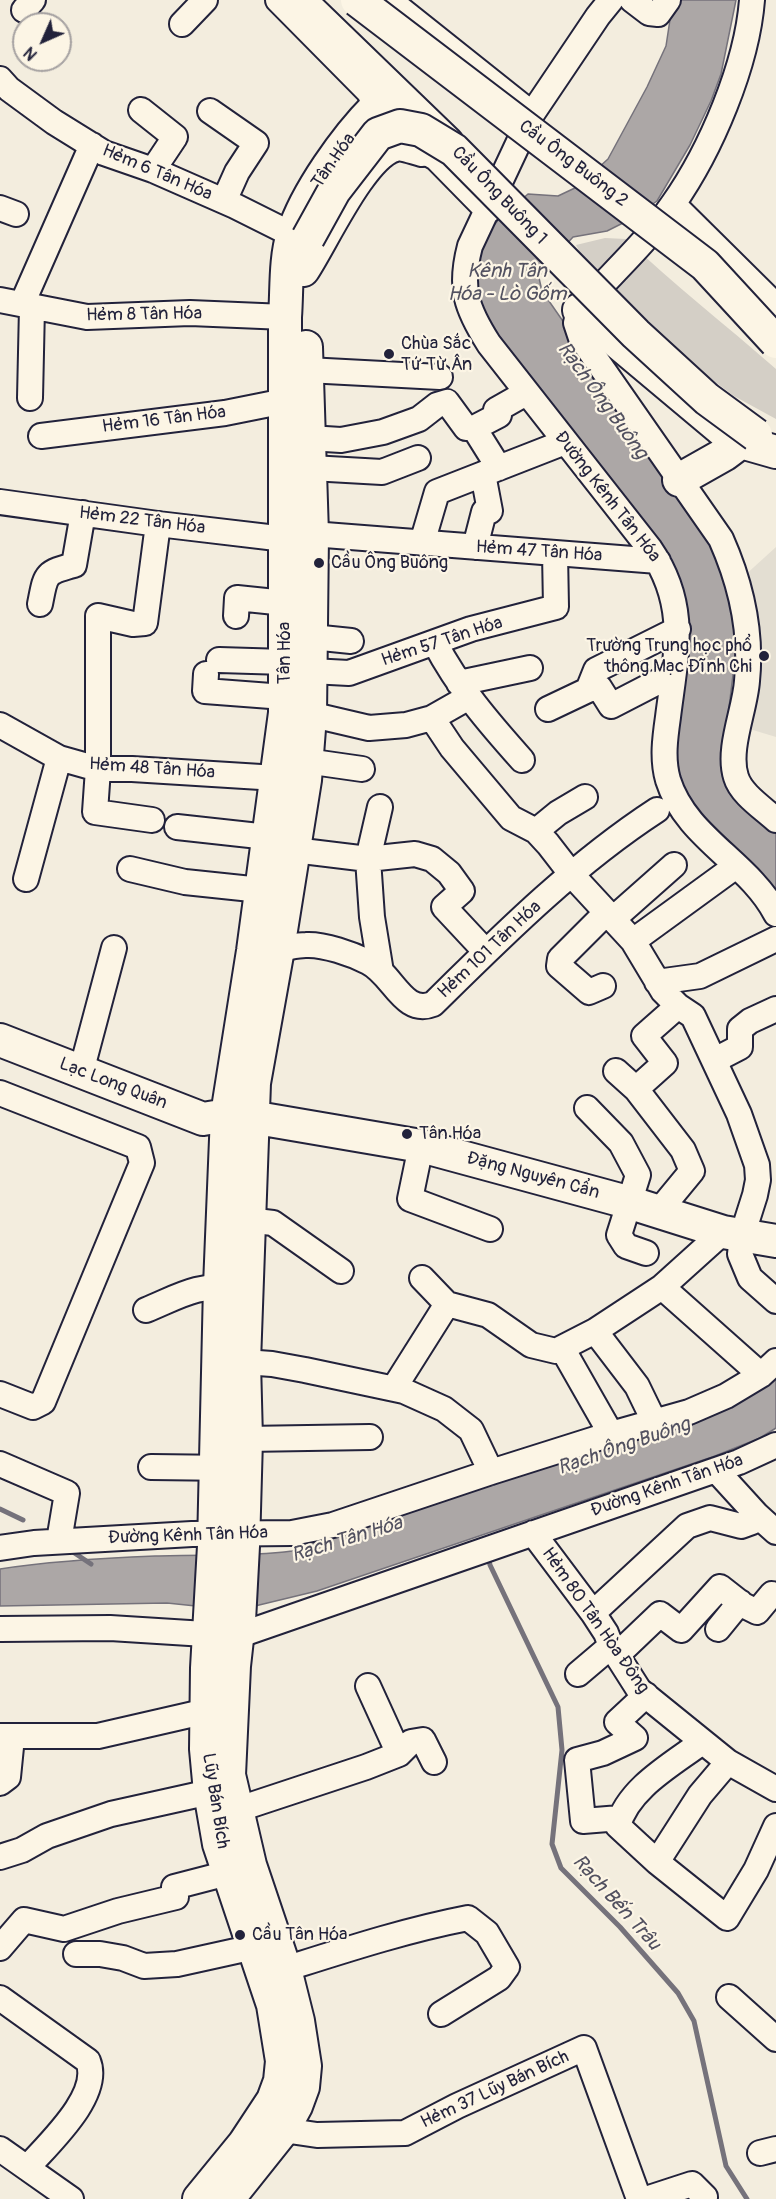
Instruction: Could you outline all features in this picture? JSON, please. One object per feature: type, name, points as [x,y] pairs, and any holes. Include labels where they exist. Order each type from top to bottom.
[{"type":"main road","name":"Cầu Ông Buông 1","points":[[299,0],[437,153],[707,399],[762,444]]},
{"type":"main road","name":"Cầu Ông Buông 2","points":[[357,0],[705,265],[776,342]]},
{"type":"main road","name":"Tân Hóa","points":[[229,1540],[244,1362],[233,1288],[248,1220],[239,1116],[254,1083],[278,949],[281,844],[277,778],[293,709],[298,667],[312,637],[285,401],[285,317],[289,261],[300,237],[310,196],[373,99]]},
{"type":"main road","points":[[303,270],[300,237],[378,134],[400,126],[421,130],[437,153]]},
{"type":"main road","name":"Tân Hóa","points":[[298,667],[285,603],[299,536],[310,453],[303,270],[368,164],[385,149],[398,144],[437,153]]},
{"type":"main road","points":[[579,310],[718,427],[762,444]]},
{"type":"main road","points":[[679,480],[725,454],[762,444]]},
{"type":"main road","name":"Tân Hóa","points":[[235,1458],[233,1288],[239,1116],[261,890],[281,844],[306,761],[293,709]]},
{"type":"main road","name":"Lạc Long Quân","points":[[0,1040],[203,1119],[239,1116]]},
{"type":"main road","name":"Đặng Nguyên Cẩn","points":[[239,1116],[421,1146],[645,1207],[733,1234],[776,1241]]},
{"type":"main road","points":[[224,1628],[229,1540]]},
{"type":"main road","name":"Lũy Bán Bích","points":[[199,2199],[244,2144],[273,2100],[280,2081],[282,2061],[273,2005],[219,1844],[210,1792],[206,1749],[207,1711],[224,1628]]},
{"type":"main road","name":"Lũy Bán Bích","points":[[224,1628],[234,1666],[229,1774],[250,1865],[285,1969],[298,2020],[305,2066],[303,2087],[283,2130],[228,2199]]},
{"type":"street","points":[[182,24],[205,0]]},
{"type":"street","points":[[278,0],[373,99],[437,153],[488,211]]},
{"type":"street","points":[[389,0],[532,114]]},
{"type":"street","name":"Đường Kênh Tân Hóa","points":[[611,0],[598,15],[532,114],[470,246],[464,268],[465,291],[473,318],[489,344],[658,561],[675,600],[678,629],[664,743],[664,760],[670,784],[678,805],[693,826],[763,892],[776,914]]},
{"type":"street","points":[[632,0],[649,13],[658,14],[668,0]]},
{"type":"street","points":[[753,1],[743,48],[729,96],[698,161],[673,204],[579,310],[576,323],[581,338],[721,539],[732,564],[741,592],[747,624],[747,681],[735,739],[736,777],[742,788],[776,820]]},
{"type":"street","name":"Hẻm 6 Tân Hóa","points":[[3,88],[104,153],[153,170],[300,237]]},
{"type":"street","points":[[141,110],[175,137],[153,170]]},
{"type":"street","points":[[210,111],[256,143],[237,172],[224,201]]},
{"type":"street","points":[[30,398],[11,304],[92,145]]},
{"type":"street","points":[[673,204],[774,301]]},
{"type":"street","name":"Hẻm 8 Tân Hóa","points":[[11,304],[87,318],[190,313],[285,317]]},
{"type":"street","points":[[306,370],[440,377]]},
{"type":"street","points":[[310,453],[341,440],[383,432],[419,419],[437,405],[447,402],[466,428],[474,428],[499,415],[496,410],[526,393]]},
{"type":"street","name":"Hẻm 16 Tân Hóa","points":[[41,436],[225,413],[285,401]]},
{"type":"street","points":[[474,428],[491,471],[490,511],[484,512],[476,547]]},
{"type":"street","points":[[422,543],[437,492],[565,442]]},
{"type":"street","points":[[310,453],[382,472],[418,458]]},
{"type":"street","name":"Hẻm 22 Tân Hóa","points":[[0,502],[158,524],[299,536]]},
{"type":"street","points":[[40,604],[45,579],[53,570],[74,565],[84,513]]},
{"type":"street","points":[[152,820],[95,812],[98,769],[98,616],[133,624],[145,623],[158,524]]},
{"type":"street","name":"Hẻm 47 Tân Hóa","points":[[299,536],[658,561]]},
{"type":"street","name":"Hẻm 57 Tân Hóa","points":[[293,709],[205,691],[216,663],[298,667],[349,673],[471,629],[556,608],[555,553]]},
{"type":"street","points":[[236,616],[237,598],[285,603]]},
{"type":"street","points":[[588,690],[596,670],[678,629]]},
{"type":"street","points":[[312,637],[351,642]]},
{"type":"street","points":[[435,643],[448,669],[481,714],[522,760]]},
{"type":"street","points":[[293,709],[369,728],[406,725],[432,718],[464,690],[530,668]]},
{"type":"street","points":[[548,709],[599,687],[611,706],[673,675]]},
{"type":"street","points":[[422,1278],[447,1304],[488,1316],[531,1345],[556,1351],[595,1331],[662,1287],[733,1234],[755,1195],[758,1180],[756,1165],[739,1114],[693,1016],[678,1006],[657,982],[633,941],[572,875],[536,831],[511,818],[452,748],[432,718]]},
{"type":"street","name":"Hẻm 48 Tân Hóa","points":[[0,725],[59,758],[98,769],[277,778]]},
{"type":"street","points":[[26,879],[59,758]]},
{"type":"street","points":[[306,761],[362,770]]},
{"type":"street","points":[[536,831],[558,813],[585,797]]},
{"type":"street","points":[[380,807],[368,859],[372,917],[381,972]]},
{"type":"street","name":"Hẻm 101 Tân Hóa","points":[[278,949],[307,945],[342,952],[371,963],[412,1006],[423,1008],[433,1004],[486,952],[572,875],[621,834],[657,810]]},
{"type":"street","points":[[177,826],[368,859],[415,854],[432,859],[449,873],[462,891],[444,908],[486,952]]},
{"type":"street","points":[[603,986],[589,992],[559,966],[560,959],[610,915],[674,865]]},
{"type":"street","points":[[633,941],[736,866]]},
{"type":"street","points":[[130,869],[185,882],[261,890]]},
{"type":"street","points":[[657,982],[700,976],[776,939]]},
{"type":"street","points":[[81,1072],[114,948]]},
{"type":"street","points":[[636,1089],[665,1063],[644,1036],[678,1006]]},
{"type":"street","points":[[715,1060],[740,1047],[740,1029],[750,1021],[776,1009]]},
{"type":"street","points":[[616,1071],[636,1089],[683,1150],[692,1171],[645,1207],[619,1235],[626,1246],[646,1253]]},
{"type":"street","points":[[0,1093],[138,1146],[142,1163],[43,1402],[33,1407],[0,1394]]},
{"type":"street","points":[[587,1108],[621,1143],[638,1175],[645,1207]]},
{"type":"street","points":[[421,1146],[410,1199],[490,1229]]},
{"type":"street","points":[[248,1220],[273,1223],[341,1271]]},
{"type":"street","points":[[733,1234],[750,1278],[776,1301]]},
{"type":"street","points":[[662,1287],[769,1368]]},
{"type":"street","points":[[146,1311],[192,1290],[233,1288]]},
{"type":"street","points":[[394,1388],[447,1304]]},
{"type":"street","points":[[595,1331],[637,1386],[654,1422]]},
{"type":"street","points":[[562,1348],[611,1434]]},
{"type":"street","points":[[244,1362],[272,1364],[394,1388],[444,1409],[471,1430],[491,1472]]},
{"type":"street","name":"Đường Kênh Tân Hóa","points":[[0,1548],[59,1541],[229,1540],[292,1533],[333,1525],[491,1472],[689,1412],[726,1396],[769,1368]]},
{"type":"street","points":[[152,1467],[235,1458],[370,1437]]},
{"type":"street","name":"Đường Kênh Tân Hóa","points":[[0,1629],[224,1628],[473,1554],[716,1470],[776,1445]]},
{"type":"street","points":[[0,1464],[67,1493],[59,1541]]},
{"type":"street","points":[[716,1470],[757,1515],[776,1532]]},
{"type":"street","points":[[593,1613],[687,1526],[710,1518],[741,1526],[752,1522],[757,1515]]},
{"type":"street","name":"Hẻm 80 Tân Hòa Đông","points":[[533,1533],[593,1613],[639,1690],[728,1762],[776,1789]]},
{"type":"street","points":[[578,1674],[614,1651],[660,1614],[681,1630],[720,1587],[757,1612],[772,1594],[776,1595]]},
{"type":"street","points":[[718,1629],[740,1602]]},
{"type":"street","points":[[368,1686],[399,1754]]},
{"type":"street","points":[[620,1818],[583,1821],[577,1760],[603,1753],[635,1738],[617,1722],[646,1695]]},
{"type":"street","points":[[0,1783],[8,1777],[6,1737],[98,1736],[207,1711]]},
{"type":"street","points":[[236,1810],[366,1767],[399,1754],[411,1742],[423,1740],[434,1762]]},
{"type":"street","points":[[702,1742],[649,1782],[625,1808],[618,1826],[657,1862],[727,1918],[756,1870],[776,1826]]},
{"type":"street","points":[[657,1862],[700,1795],[728,1762]]},
{"type":"street","points":[[0,1857],[22,1850],[46,1836],[111,1814],[210,1792]]},
{"type":"street","points":[[0,1948],[24,1920],[63,1929],[117,1911],[176,1897],[174,1887],[228,1873]]},
{"type":"street","points":[[285,1969],[351,1948],[468,1918],[487,1933],[507,1967],[499,1978],[441,2014]]},
{"type":"street","points":[[76,1954],[100,1954],[123,1958],[144,1966],[177,1964],[254,1947]]},
{"type":"street","points":[[729,1997],[776,2039]]},
{"type":"street","points":[[0,1998],[88,2061],[93,2072],[86,2097],[27,2168]]},
{"type":"street","name":"Hẻm 37 Lũy Bán Bích","points":[[283,2130],[317,2135],[405,2133],[457,2106],[584,2048],[639,2199]]},
{"type":"street","points":[[0,2149],[71,2199]]},
{"type":"street","points":[[646,2199],[692,2184],[705,2197]]},
{"type":"shaded area","points":[[605,238],[626,239],[776,369],[776,419],[734,396],[656,338],[587,266],[576,245]]},
{"type":"shaded area","name":"Trường Trung học phổ thông Mạc Đĩnh Chi","points":[[776,547],[776,737],[743,727],[743,577]]},
{"type":"water","name":"Kênh Tân Hóa - Lò Gốm","points":[[673,0],[736,0],[721,74],[690,145],[657,201],[633,218],[607,231],[573,237],[542,271],[539,278],[542,291],[708,530],[726,568],[738,634],[724,748],[776,823],[776,895],[687,801],[675,762],[688,630],[547,402],[479,310],[474,290],[482,240],[499,219],[528,194],[558,196],[577,187],[608,159],[647,87],[666,46]]},
{"type":"water","points":[[776,1373],[776,1428],[760,1438],[715,1456],[317,1591],[255,1606],[215,1608],[167,1603],[0,1606],[0,1569],[97,1559],[292,1551],[702,1412]]},
{"type":"waterway","points":[[0,1509],[23,1520]]},
{"type":"waterway","points":[[73,1552],[91,1564]]},
{"type":"waterway","name":"Rạch Bến Trâu","points":[[488,1556],[490,1565],[558,1707],[562,1750],[552,1844],[561,1868],[620,1927],[678,1993],[694,2021],[726,2166],[747,2199]]},
{"type":"place","name":"Chùa Sắc Tứ Từ Ân","points":[[389,354]]},
{"type":"place","name":"Cầu Ông Buông","points":[[319,563]]},
{"type":"place","name":"Trường Trung học phổ thông Mạc Đĩnh Chi","points":[[764,656]]},
{"type":"place","name":"Tân Hóa","points":[[407,1134]]},
{"type":"place","name":"Cầu Tân Hóa","points":[[240,1935]]},
{"type":"water label","name":"Rạch Ông Buông","points":[[602,401]]},
{"type":"water label","name":"Rạch Ông Buông","points":[[624,1447]]},
{"type":"water label","name":"Rạch Tân Hóa","points":[[347,1540]]}]
